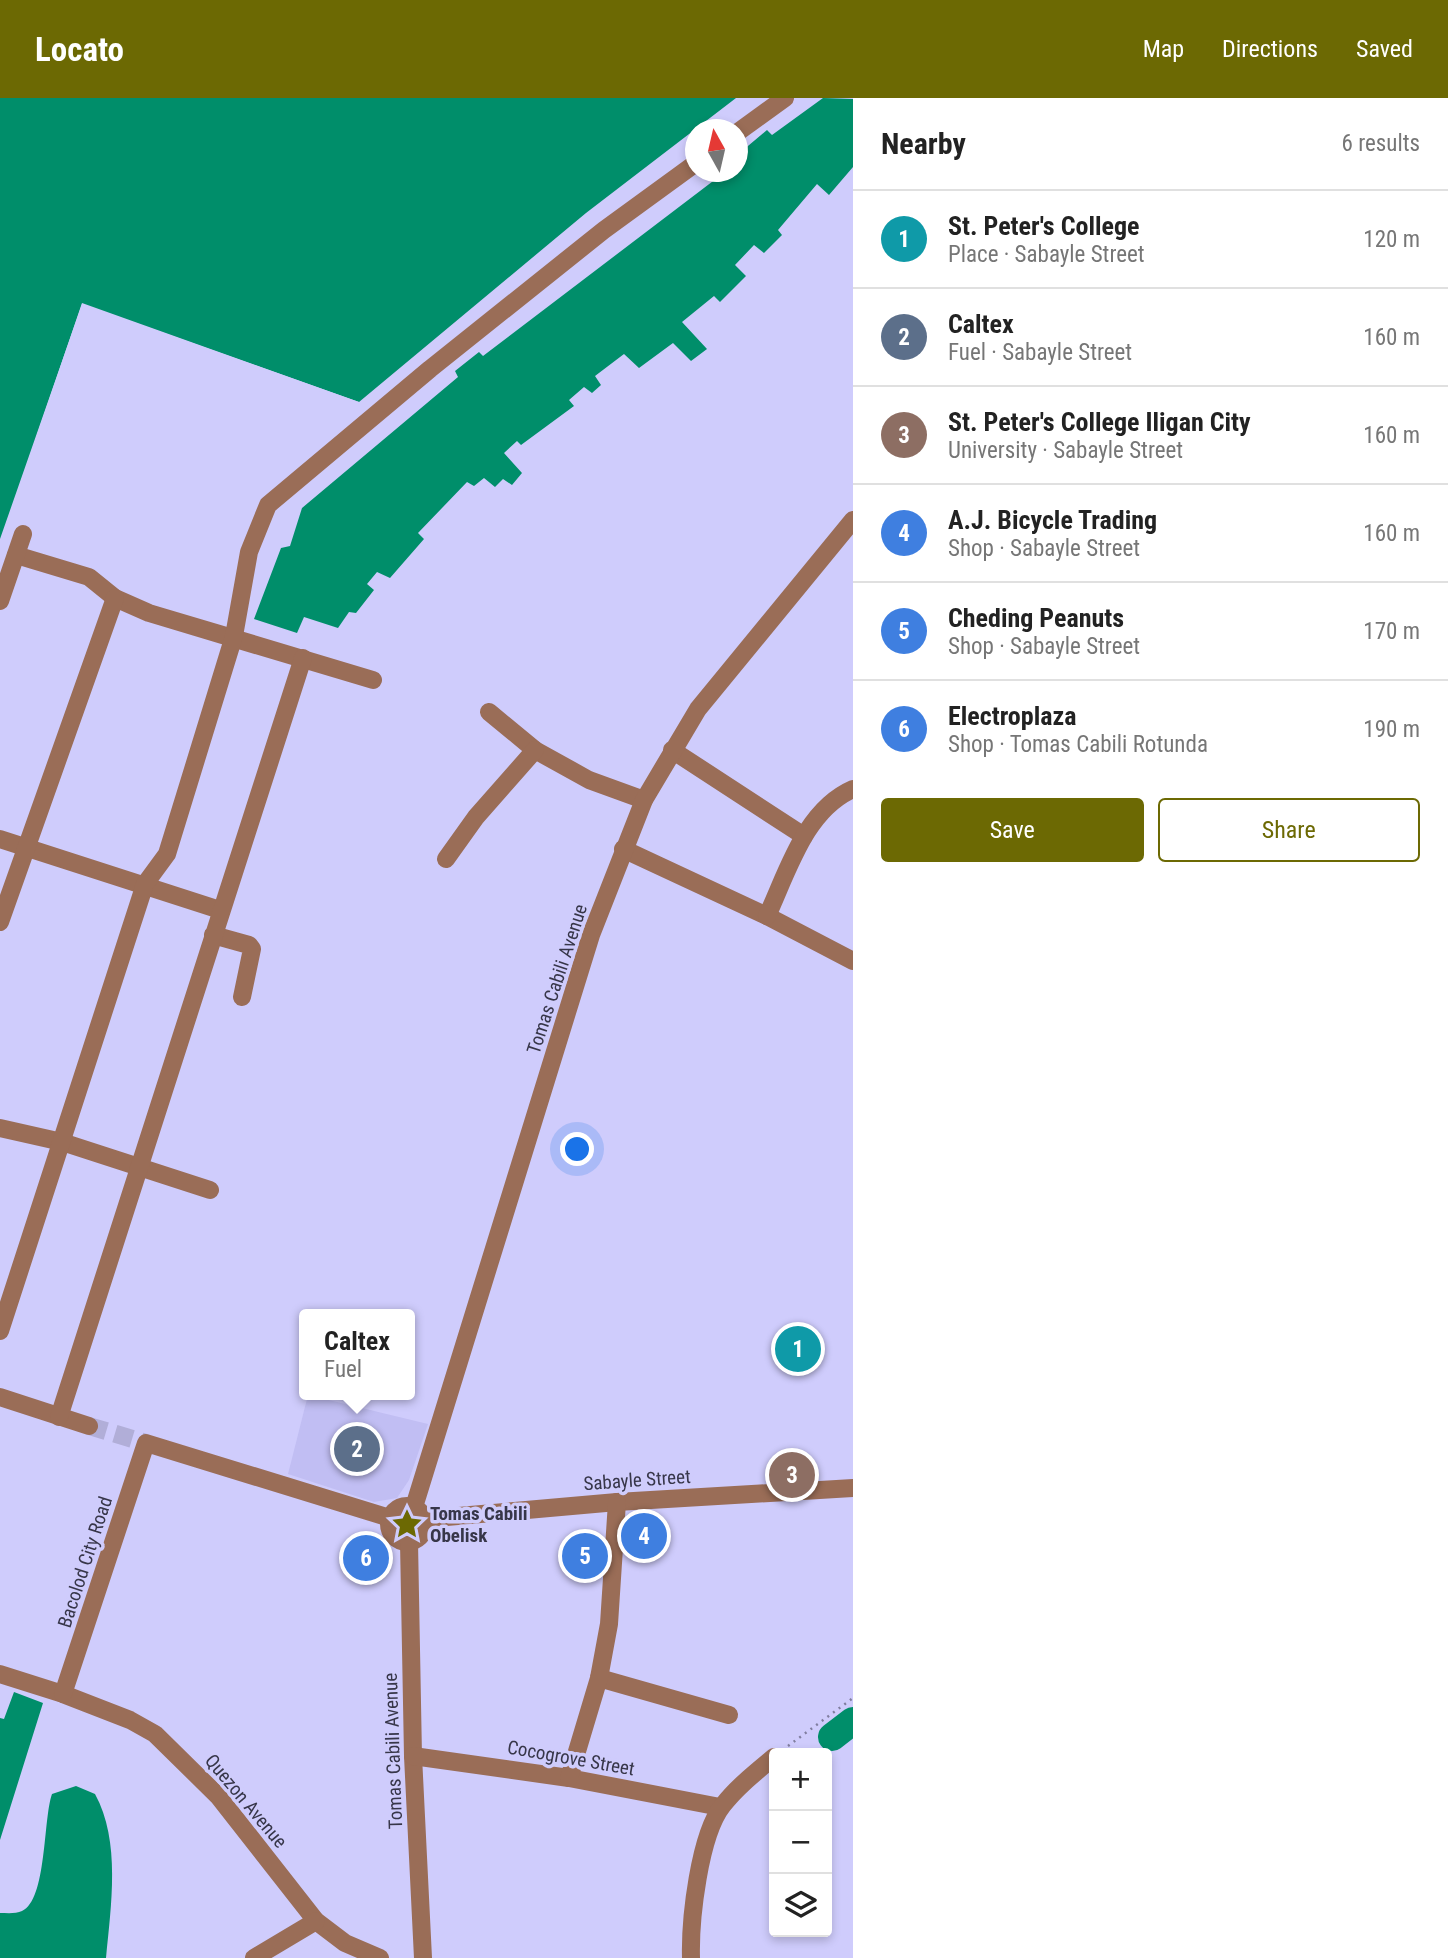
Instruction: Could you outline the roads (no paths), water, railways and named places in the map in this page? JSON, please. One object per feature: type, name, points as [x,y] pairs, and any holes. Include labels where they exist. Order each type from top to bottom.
[{"type":"street","points":[[748,124],[785,98]]},
{"type":"street","points":[[0,1331],[145,884],[167,854],[234,636],[249,552],[268,505],[462,343],[604,230],[685,170]]},
{"type":"street","name":"Tomas Cabili Avenue","points":[[419,1513],[591,935],[644,800],[698,709],[733,663],[853,520]]},
{"type":"street","points":[[0,601],[23,534]]},
{"type":"street","points":[[16,555],[89,577],[115,598],[149,613],[234,636],[373,680]]},
{"type":"street","points":[[0,922],[115,598]]},
{"type":"street","points":[[59,1417],[137,1167],[303,658]]},
{"type":"street","points":[[489,712],[535,750],[589,780],[644,800]]},
{"type":"street","points":[[446,859],[476,817],[535,750]]},
{"type":"street","points":[[673,750],[804,836]]},
{"type":"street","points":[[767,916],[804,836],[833,799],[853,789]]},
{"type":"street","points":[[0,839],[220,910]]},
{"type":"street","points":[[624,849],[767,916],[853,961]]},
{"type":"street","points":[[213,935],[248,945],[252,949],[242,997]]},
{"type":"street","points":[[0,1128],[62,1142],[210,1190]]},
{"type":"street","points":[[0,1397],[89,1426]]},
{"type":"street","name":"Bacolod City Road","points":[[63,1694],[146,1444],[390,1518]]},
{"type":"street","name":"Sabayle Street","points":[[419,1513],[853,1488]]},
{"type":"street","points":[[569,1778],[599,1678],[608,1624],[617,1502]]},
{"type":"street","points":[[400,1507],[419,1513],[423,1534],[409,1542],[398,1540],[391,1533],[390,1518],[400,1507]]},
{"type":"street","name":"Tomas Cabili Avenue","points":[[409,1542],[413,1756],[423,1958]]},
{"type":"street","name":"Quezon Avenue","points":[[0,1674],[63,1694],[130,1720],[155,1734],[218,1796],[316,1921],[345,1943],[380,1958]]},
{"type":"street","points":[[599,1678],[729,1715]]},
{"type":"street","name":"Cocogrove Street","points":[[413,1756],[569,1778],[720,1807]]},
{"type":"street","points":[[691,1958],[691,1927],[702,1861],[720,1807],[769,1762]]},
{"type":"street","points":[[254,1958],[316,1921]]},
{"type":"waterway","points":[[832,1737],[853,1721]]},
{"type":"tunnel","points":[[89,1426],[146,1443]]},
{"type":"place","name":"St. Peter's College","points":[[798,1349]]},
{"type":"place","name":"Caltex","points":[[357,1449]]},
{"type":"place","name":"St. Peter's College Iligan City","points":[[792,1475]]},
{"type":"place","name":"Tomas Cabili Obelisk","points":[[407,1524]]},
{"type":"place","name":"A.J. Bicycle Trading","points":[[644,1536]]},
{"type":"place","name":"Cheding Peanuts","points":[[585,1556]]},
{"type":"place","name":"Electroplaza","points":[[366,1558]]}]
